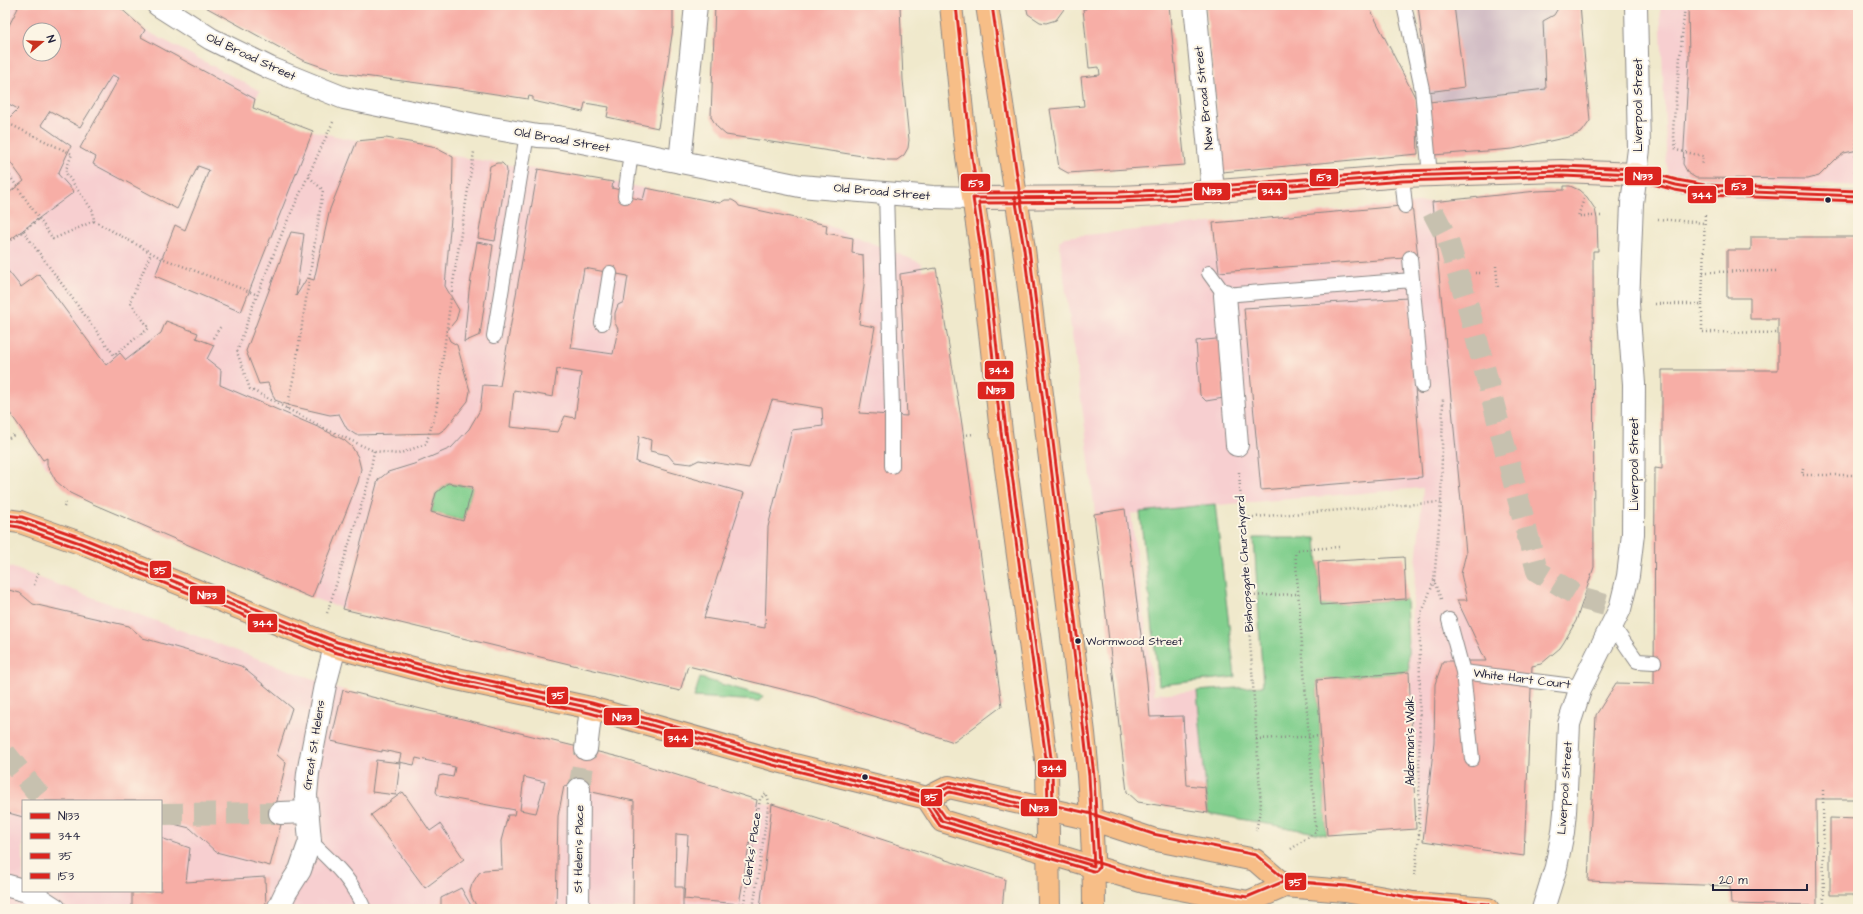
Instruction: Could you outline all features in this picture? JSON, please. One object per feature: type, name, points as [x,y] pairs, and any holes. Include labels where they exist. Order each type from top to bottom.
[{"type":"main road","points":[[951,5],[966,150],[981,251],[1001,432],[1047,766],[1049,909]]},
{"type":"main road","points":[[987,5],[1024,249],[1073,646],[1088,776],[1094,866],[1094,909]]},
{"type":"main road","points":[[5,520],[20,522],[80,543],[335,647],[443,676],[591,708],[774,760],[927,798],[949,787],[1091,819],[1152,839],[1255,860],[1285,886]]},
{"type":"main road","points":[[927,798],[942,821],[1144,882],[1248,902],[1285,886],[1345,891],[1377,903],[1488,909]]},
{"type":"street","name":"Old Broad Street","points":[[158,5],[211,39],[270,68],[344,98],[480,126],[527,134],[557,137],[800,186],[933,197],[1119,197],[1402,176],[1562,171],[1636,174]]},
{"type":"street","points":[[680,162],[696,5]]},
{"type":"street","name":"New Broad Street","points":[[1195,5],[1213,191]]},
{"type":"street","name":"Liverpool Street","points":[[1543,909],[1554,873],[1563,832],[1569,724],[1581,687],[1620,609],[1628,576],[1633,534],[1634,384],[1628,304],[1632,203],[1639,149],[1636,5]]},
{"type":"street","points":[[1225,295],[1237,445]]},
{"type":"street","name":"Great St. Helens","points":[[278,909],[286,892],[300,870],[310,841],[306,795],[308,773],[322,699],[335,647]]},
{"type":"street","points":[[586,749],[591,708]]},
{"type":"street","name":"St Helen's Place","points":[[578,909],[579,789]]},
{"type":"street","points":[[280,813],[307,812]]},
{"type":"street","points":[[5,885],[22,890]]},
{"type":"street","points":[[29,892],[55,909]]},
{"type":"lane","points":[[1404,5],[1422,89],[1430,176]]},
{"type":"lane","points":[[494,336],[527,134]]},
{"type":"lane","points":[[625,196],[631,153]]},
{"type":"lane","points":[[1636,174],[1676,185],[1704,190],[1852,196]]},
{"type":"lane","points":[[1402,176],[1405,206]]},
{"type":"lane","points":[[886,192],[892,409],[892,466]]},
{"type":"lane","points":[[1410,258],[1422,386]]},
{"type":"lane","points":[[602,323],[610,272]]},
{"type":"lane","points":[[1210,273],[1225,295],[1412,280]]},
{"type":"lane","name":"White Hart Court","points":[[1449,620],[1463,672],[1472,759]]},
{"type":"lane","points":[[1612,626],[1637,661],[1654,662]]},
{"type":"lane","name":"White Hart Court","points":[[1463,672],[1581,687]]},
{"type":"lane","points":[[310,841],[340,869],[357,892],[364,909]]},
{"type":"path","points":[[1685,5],[1673,130],[1676,150],[1704,156],[1699,171]]},
{"type":"path","points":[[344,98],[285,226],[237,352],[250,389],[287,410],[374,451],[398,454],[426,444],[436,411],[452,289],[480,126]]},
{"type":"path","points":[[5,122],[72,154],[64,172],[93,211],[94,221]]},
{"type":"path","points":[[1852,196],[1858,122]]},
{"type":"path","points":[[5,169],[40,218],[53,240],[94,221]]},
{"type":"path","points":[[287,410],[295,370],[323,190],[308,176]]},
{"type":"path","points":[[1705,207],[1702,332],[1778,333]]},
{"type":"path","points":[[5,245],[40,218]]},
{"type":"path","points":[[94,221],[151,253],[258,295]]},
{"type":"path","points":[[23,232],[114,355],[149,328],[130,302],[151,253]]},
{"type":"path","points":[[1496,266],[1498,288]]},
{"type":"path","points":[[1703,272],[1777,271]]},
{"type":"path","points":[[1475,273],[1480,273]]},
{"type":"path","points":[[1656,304],[1702,304]]},
{"type":"path","points":[[213,338],[221,326]]},
{"type":"path","name":"Alderman's Walk","points":[[1413,904],[1419,834],[1420,618],[1434,581],[1441,502],[1443,395]]},
{"type":"path","points":[[9,438],[14,435]]},
{"type":"path","name":"Bishopsgate Churchyard","points":[[1237,445],[1261,806],[1256,830],[1255,860]]},
{"type":"path","points":[[326,613],[368,484],[374,451]]},
{"type":"path","points":[[1803,468],[1802,475],[1858,475]]},
{"type":"path","points":[[64,507],[67,500]]},
{"type":"path","points":[[1241,518],[1441,502]]},
{"type":"path","points":[[1291,849],[1316,832],[1295,550],[1339,547]]},
{"type":"path","points":[[34,585],[39,571]]},
{"type":"path","points":[[1247,596],[1298,594]]},
{"type":"path","points":[[1256,739],[1321,736]]},
{"type":"path","points":[[1823,790],[1824,908]]},
{"type":"path","name":"Clerks' Place","points":[[744,903],[760,799],[766,793],[769,801],[753,909]]},
{"type":"path","points":[[1854,895],[1858,903]]},
{"type":"shaded area","points":[[5,5],[117,5],[145,30],[260,91],[255,99],[253,108],[313,131],[345,138],[613,182],[827,225],[921,263],[1002,706],[954,742],[814,697],[688,666],[680,691],[339,607],[312,598],[70,493],[56,481],[5,406]]},
{"type":"shaded area","points":[[1418,5],[1560,5],[1554,15],[1543,21],[1546,89],[1429,102]]},
{"type":"shaded area","points":[[1660,5],[1858,5],[1858,186],[1716,179],[1667,174]]},
{"type":"shaded area","points":[[1540,191],[1575,259],[1593,251],[1594,567],[1576,621],[1564,642],[1560,648],[1541,664],[1532,666],[1524,856],[1423,841],[1408,653],[1423,488],[1218,505],[1144,515],[1131,513],[1154,694],[1197,691],[1208,813],[1138,802],[1127,792],[1086,435],[1059,242],[1064,237]]},
{"type":"shaded area","points":[[5,565],[343,690],[619,757],[1005,879],[1002,909],[5,909]]},
{"type":"green space","points":[[448,483],[473,487],[463,521],[431,512],[436,493]]},
{"type":"green space","points":[[1215,504],[1235,677],[1159,685],[1140,512]]},
{"type":"green space","points":[[1254,538],[1316,538],[1321,605],[1406,599],[1409,672],[1317,680],[1327,835],[1208,813],[1197,691],[1263,686]]},
{"type":"green space","points":[[700,678],[763,696],[759,701],[694,697]]},
{"type":"building","points":[[13,5],[117,5],[145,30],[141,37],[255,99],[253,108],[313,131],[241,312],[155,276],[175,225],[185,230],[209,170],[198,166],[177,209],[93,164],[96,157],[80,148],[119,78],[112,75],[80,127],[50,111],[41,125],[71,146],[58,174],[74,192],[7,242],[5,240],[5,196],[24,181],[5,155],[5,122],[18,109],[5,102],[5,33],[18,8]]},
{"type":"building","points":[[202,5],[673,5],[673,28],[658,128],[607,117],[609,107],[585,103],[583,112],[533,101],[533,97],[529,96],[528,99],[340,73],[302,60]]},
{"type":"building","points":[[715,5],[900,5],[903,80],[909,140],[908,148],[904,155],[897,160],[888,160],[726,135],[717,127],[711,117]]},
{"type":"building","points":[[1026,5],[1063,5],[1064,9],[1056,20],[1046,23],[1040,22],[1028,14]]},
{"type":"building","points":[[1086,5],[1169,5],[1185,165],[1068,173],[1059,168],[1050,109],[1084,106],[1081,77],[1100,75],[1099,67],[1089,68],[1083,9],[1086,9]]},
{"type":"building","points":[[1206,5],[1368,5],[1416,99],[1418,154],[1222,172]]},
{"type":"building","points":[[1418,5],[1454,5],[1464,87],[1428,92]]},
{"type":"building","points":[[1560,5],[1580,5],[1590,121],[1582,132],[1573,136],[1513,149],[1433,155],[1429,102],[1546,89],[1543,21],[1554,15]]},
{"type":"building","points":[[1688,5],[1858,5],[1858,150],[1844,153],[1819,176],[1808,179],[1696,178],[1688,173],[1683,164],[1689,59]]},
{"type":"building","points":[[386,138],[432,146],[453,157],[452,207],[445,286],[459,310],[456,320],[446,332],[450,341],[457,345],[470,391],[468,401],[446,428],[439,433],[356,435],[347,429],[339,414],[330,415],[291,406],[275,400],[268,383],[259,384],[246,351],[291,232],[304,234],[296,296],[307,278],[314,280],[330,209],[357,141]]},
{"type":"building","points":[[497,163],[502,163],[506,167],[507,171],[495,241],[478,238],[490,166]]},
{"type":"building","points":[[538,169],[613,182],[612,188],[620,190],[625,196],[643,200],[646,188],[720,203],[725,200],[732,200],[739,206],[827,225],[826,233],[853,238],[852,253],[863,255],[864,285],[859,324],[875,327],[859,413],[907,416],[900,274],[936,268],[961,418],[1002,706],[954,742],[814,697],[688,666],[680,691],[343,609],[378,480],[388,472],[414,464],[451,448],[469,429],[480,410],[483,385],[500,386]],"holes":[[[584,268],[628,276],[624,302],[618,305],[615,313],[615,323],[618,329],[613,354],[571,348]],[[557,369],[581,373],[575,418],[565,416],[558,432],[510,427],[514,390],[553,397]],[[772,400],[822,408],[823,426],[792,430],[768,527],[765,628],[704,618],[744,493],[636,462],[639,436],[651,440],[650,451],[668,455],[674,462],[691,464],[699,460],[749,468]],[[448,483],[473,487],[463,521],[431,512],[436,493]]]},
{"type":"building","points":[[1564,186],[1570,186],[1579,190],[1587,197],[1595,209],[1597,219],[1598,251],[1593,251],[1594,567],[1576,621],[1564,642],[1560,648],[1541,664],[1532,666],[1524,856],[1423,841],[1434,742],[1435,684],[1443,661],[1486,661],[1457,600],[1467,600],[1461,574],[1466,553],[1432,202],[1537,191],[1564,190]]},
{"type":"building","points":[[1412,205],[1418,257],[1219,272],[1213,223]]},
{"type":"building","points":[[1751,237],[1858,237],[1858,799],[1816,799],[1817,906],[1731,904],[1730,886],[1588,881],[1596,715],[1616,683],[1654,684],[1655,468],[1662,469],[1662,370],[1778,370],[1778,319],[1750,319],[1750,298],[1727,298],[1727,250],[1751,250]]},
{"type":"building","points":[[477,242],[493,245],[480,335],[464,342],[469,291]]},
{"type":"building","points":[[5,267],[21,287],[39,274],[106,365],[120,353],[126,360],[161,333],[166,321],[198,333],[196,338],[214,345],[207,359],[221,370],[220,385],[320,428],[344,440],[352,447],[358,457],[361,469],[358,482],[312,598],[93,504],[70,493],[56,481],[47,465],[47,458],[43,460],[5,406]]},
{"type":"building","points":[[1408,298],[1422,477],[1261,490],[1244,308]]},
{"type":"building","points":[[1226,338],[1224,398],[1206,401],[1200,395],[1196,341]]},
{"type":"building","points":[[1125,509],[1150,717],[1183,716],[1187,785],[1205,787],[1208,813],[1138,802],[1127,792],[1094,514]]},
{"type":"building","points":[[1404,557],[1406,599],[1321,605],[1318,562]]},
{"type":"building","points":[[5,589],[20,593],[33,604],[129,626],[143,638],[241,666],[292,708],[277,755],[286,763],[275,809],[283,817],[270,866],[216,852],[190,828],[162,821],[162,800],[22,800],[22,817],[5,812]]},
{"type":"building","points":[[1409,672],[1416,829],[1327,835],[1317,680]]},
{"type":"building","points":[[343,690],[619,757],[757,800],[739,904],[684,899],[688,835],[676,834],[675,887],[683,887],[683,909],[633,909],[634,801],[564,786],[558,816],[556,909],[478,909],[470,891],[472,884],[479,873],[484,870],[502,869],[501,841],[508,815],[514,815],[515,810],[439,796],[436,792],[439,776],[443,775],[453,777],[455,767],[416,758],[414,765],[399,762],[401,754],[382,750],[382,752],[331,741]],"holes":[[[524,777],[545,782],[536,813],[520,810]]]},
{"type":"building","points":[[376,760],[400,763],[396,795],[372,792]]},
{"type":"building","points":[[403,792],[430,831],[440,824],[464,859],[425,888],[371,815]]},
{"type":"building","points":[[772,804],[1005,879],[1002,909],[760,909]]},
{"type":"building","points":[[1830,818],[1858,819],[1858,895],[1830,895]]},
{"type":"building","points":[[162,838],[190,848],[186,882],[265,877],[266,909],[132,909],[132,892],[162,892]]},
{"type":"building","points":[[461,888],[473,909],[441,909],[441,898]]},
{"type":"tunnel","points":[[1433,212],[1448,241],[1468,306],[1537,571],[1583,599],[1620,609]]},
{"type":"tunnel","points":[[579,789],[586,749]]},
{"type":"tunnel","points":[[5,753],[43,800]]},
{"type":"tunnel","points":[[162,814],[280,813]]},
{"type":"transit line","name":"153","points":[[956,5],[977,193],[1119,192],[1182,189],[1402,171],[1562,166],[1637,169],[1677,180],[1705,185],[1858,191]]},
{"type":"transit line","name":"153","points":[[992,5],[1020,196]]},
{"type":"transit line","name":"N133","points":[[5,520],[20,522],[80,543],[335,647],[443,676],[591,708],[774,760],[927,798],[949,787],[1048,810],[1047,766],[1001,432],[981,251],[973,198],[1119,197],[1182,194],[1402,176],[1562,171],[1636,174],[1676,185],[1704,190],[1858,196]]},
{"type":"transit line","name":"344","points":[[5,525],[19,527],[78,548],[334,652],[442,681],[590,713],[773,765],[926,803],[950,792],[1049,815],[1053,810],[1052,765],[1006,431],[986,250],[979,203],[1119,202],[1182,199],[1402,181],[1562,176],[1635,179],[1675,190],[1704,195],[1858,201]]},
{"type":"transit line","name":"344","points":[[909,798],[924,802],[940,826],[1093,871],[1096,871],[1099,868],[1094,776],[1089,732],[1029,248],[1020,196]]},
{"type":"transit line","name":"N133","points":[[910,793],[927,798],[942,821],[1094,866],[1089,776],[1084,733],[1024,249],[1015,197]]},
{"type":"transit line","name":"35","points":[[6,515],[22,517],[82,538],[337,642],[444,671],[592,703],[775,755],[928,793],[945,817],[1145,877],[1247,897],[1285,881],[1346,886],[1414,898],[1488,904]]},
{"type":"transit line","name":"35","points":[[910,788],[926,793],[950,782],[1092,814],[1153,834],[1256,855],[1287,881],[1315,883]]},
{"type":"place","name":"Wormwood Street","points":[[1078,641]]}]
